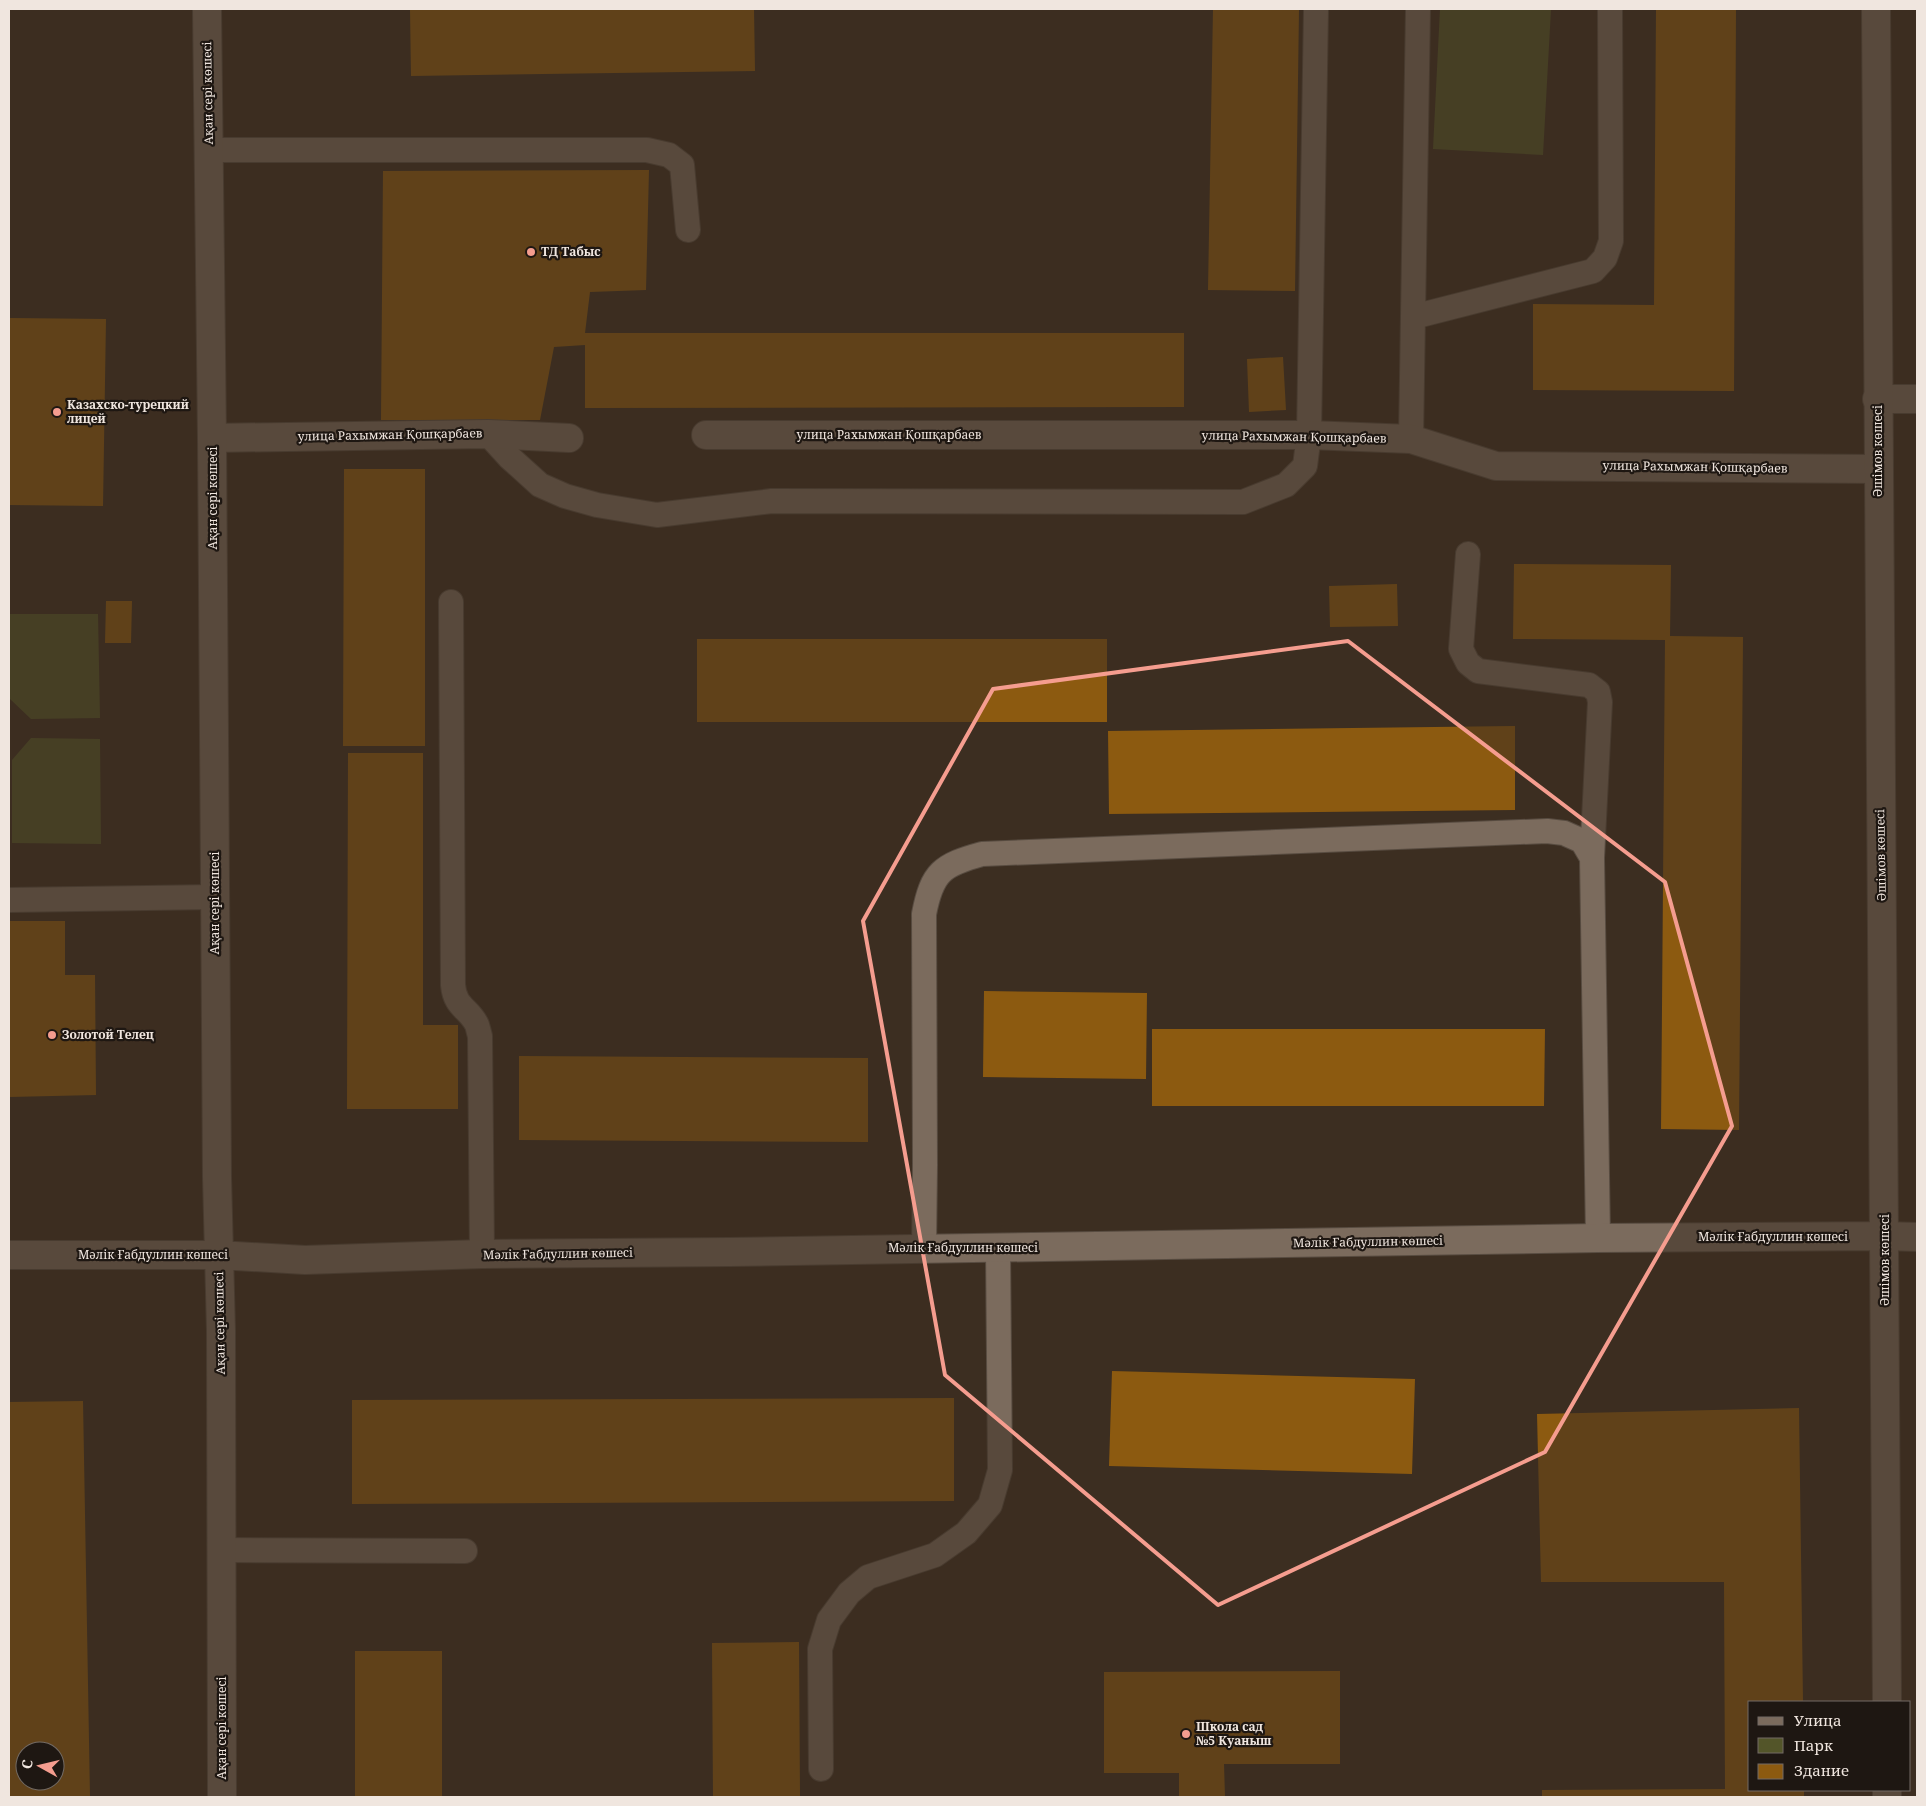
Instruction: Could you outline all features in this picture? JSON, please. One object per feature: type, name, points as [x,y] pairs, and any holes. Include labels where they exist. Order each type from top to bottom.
[{"type":"street","name":"Ақан сері көшесі","points":[[207,9],[212,438],[216,1177],[219,1255],[222,1797]]},
{"type":"street","name":"Әшімов көшесі","points":[[1876,9],[1877,399],[1885,1236],[1887,1701]]},
{"type":"street","points":[[1877,399],[1917,399]]},
{"type":"street","name":"улица Рахымжан Қошқарбаев","points":[[212,438],[488,434],[569,438]]},
{"type":"street","name":"улица Рахымжан Қошқарбаев","points":[[706,435],[1309,436],[1411,439],[1496,466],[1878,469]]},
{"type":"street","name":"Мәлік Ғабдуллин көшесі","points":[[9,1255],[219,1255],[305,1260],[482,1254],[729,1252],[1598,1238],[1917,1237]]},
{"type":"lane","points":[[488,434],[509,457],[540,485],[565,496],[597,505],[657,515],[772,501],[1243,502],[1286,485],[1305,466],[1309,436],[1316,9]]},
{"type":"lane","points":[[1411,439],[1418,9]]},
{"type":"lane","points":[[1413,317],[1593,271],[1605,258],[1612,241],[1610,9]]},
{"type":"lane","points":[[209,150],[647,150],[669,154],[682,165],[688,230]]},
{"type":"lane","points":[[1468,554],[1461,649],[1468,663],[1478,671],[1589,686],[1598,692],[1600,702],[1592,858],[1598,1238]]},
{"type":"lane","points":[[451,602],[453,985],[458,1004],[476,1024],[480,1036],[482,1254]]},
{"type":"lane","points":[[924,1248],[924,914],[931,883],[941,871],[956,861],[982,854],[1547,831],[1564,833],[1582,841],[1592,858]]},
{"type":"lane","points":[[9,900],[215,897]]},
{"type":"lane","points":[[821,1769],[820,1649],[829,1620],[849,1593],[868,1576],[935,1555],[966,1534],[990,1505],[1000,1470],[998,1248]]},
{"type":"lane","points":[[221,1550],[465,1551]]},
{"type":"highlighted area","points":[[1348,641],[1665,882],[1732,1126],[1545,1452],[1218,1605],[945,1375],[863,921],[993,689]]},
{"type":"green space","points":[[1440,9],[1551,9],[1543,155],[1433,149]]},
{"type":"green space","points":[[9,614],[98,614],[100,718],[31,719],[10,699]]},
{"type":"green space","points":[[31,738],[100,739],[101,844],[12,843],[12,760]]},
{"type":"building","points":[[410,9],[754,9],[755,71],[411,76]]},
{"type":"building","points":[[1213,9],[1299,9],[1295,291],[1208,290]]},
{"type":"building","points":[[1656,9],[1736,9],[1734,391],[1533,390],[1533,304],[1654,305]]},
{"type":"building","points":[[649,170],[646,290],[590,292],[585,333],[1184,333],[1184,407],[585,408],[585,345],[554,347],[540,420],[381,420],[383,171]]},
{"type":"building","name":"Казахско-турецкий лицей","points":[[9,318],[106,319],[103,506],[9,505]]},
{"type":"building","points":[[1283,357],[1286,410],[1249,412],[1247,359]]},
{"type":"building","points":[[344,469],[425,469],[425,746],[343,746]]},
{"type":"building","points":[[1514,564],[1671,565],[1670,636],[1743,637],[1739,1130],[1661,1129],[1665,640],[1513,639]]},
{"type":"building","points":[[1397,584],[1398,626],[1330,627],[1329,586]]},
{"type":"building","points":[[106,601],[132,601],[131,643],[105,643]]},
{"type":"building","points":[[697,639],[1107,639],[1107,722],[697,722]]},
{"type":"building","points":[[1515,726],[1515,810],[1109,814],[1108,731]]},
{"type":"building","points":[[348,753],[423,753],[423,1025],[458,1025],[458,1109],[347,1109]]},
{"type":"building","name":"Золотой Телец","points":[[9,921],[65,921],[65,975],[95,975],[96,1095],[9,1097]]},
{"type":"building","points":[[984,991],[1147,993],[1146,1079],[983,1077]]},
{"type":"building","points":[[1152,1029],[1545,1029],[1544,1106],[1152,1106]]},
{"type":"building","points":[[519,1056],[868,1058],[868,1142],[519,1140]]},
{"type":"building","points":[[1112,1371],[1415,1379],[1412,1474],[1109,1466]]},
{"type":"building","points":[[954,1398],[954,1501],[352,1504],[352,1400]]},
{"type":"building","points":[[83,1401],[90,1797],[9,1797],[9,1402]]},
{"type":"building","points":[[1799,1408],[1803,1701],[1748,1701],[1748,1791],[1804,1791],[1804,1797],[1542,1797],[1542,1790],[1725,1789],[1724,1582],[1541,1582],[1537,1414]]},
{"type":"building","points":[[799,1642],[800,1797],[713,1797],[712,1643]]},
{"type":"building","points":[[355,1651],[442,1651],[442,1797],[355,1797]]},
{"type":"building","points":[[1340,1671],[1340,1764],[1224,1764],[1225,1797],[1179,1797],[1179,1773],[1104,1773],[1104,1672]]},
{"type":"place","name":"ТД Табыс","points":[[531,252]]},
{"type":"place","name":"Казахско-турецкий лицей","points":[[57,412]]},
{"type":"place","name":"Золотой Телец","points":[[52,1035]]},
{"type":"place","name":"Школа сад №5 Куаныш","points":[[1186,1734]]}]
